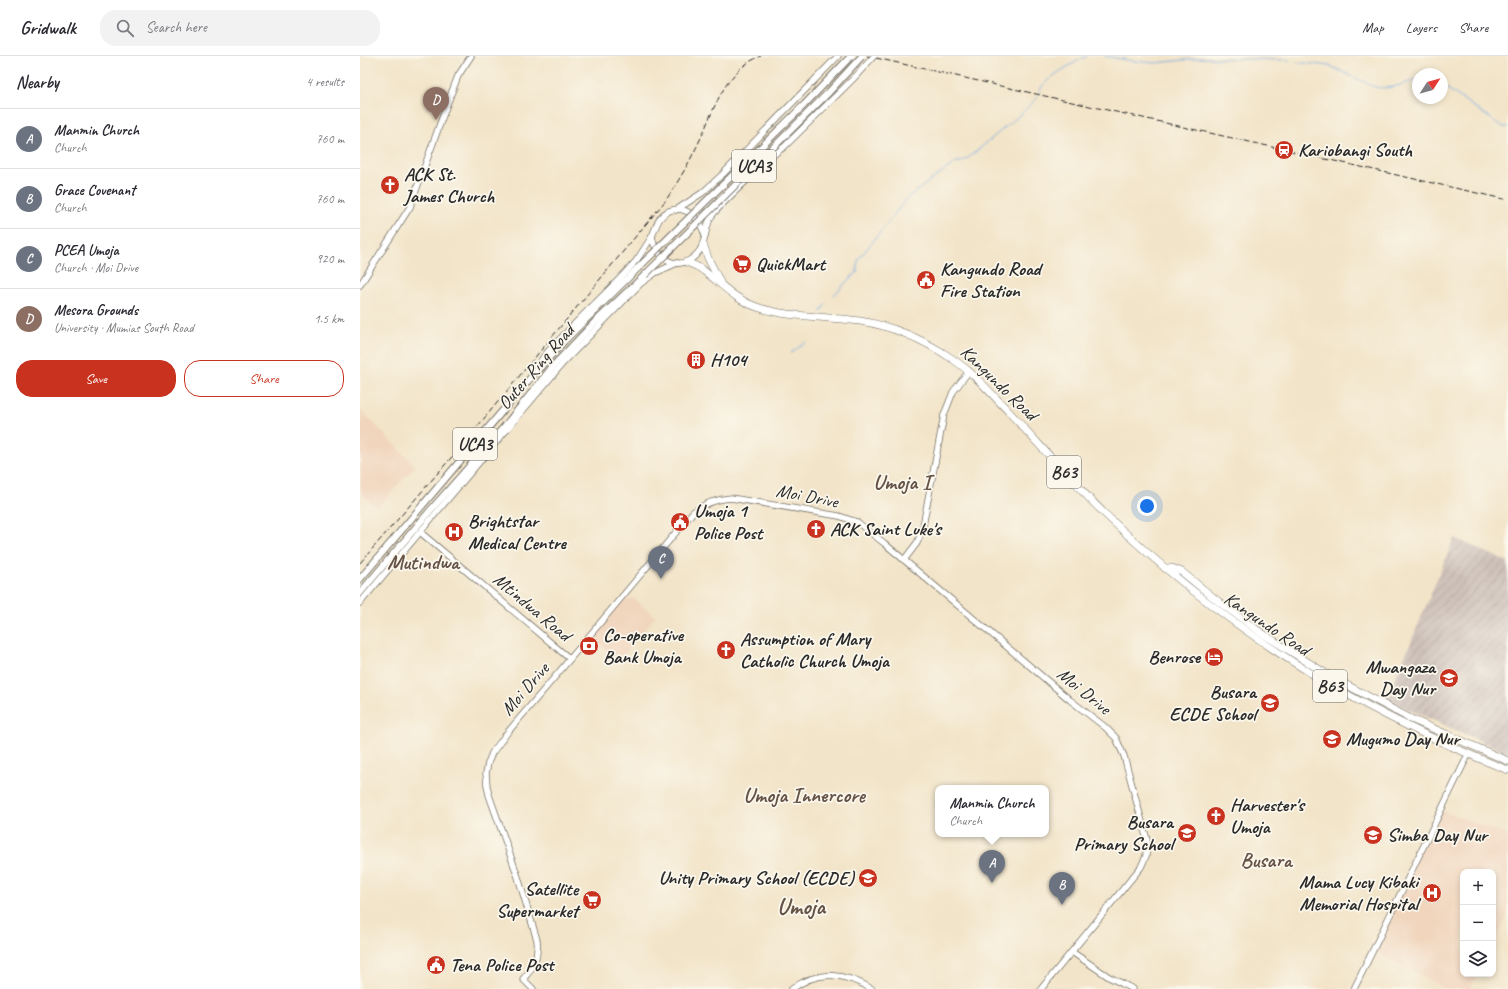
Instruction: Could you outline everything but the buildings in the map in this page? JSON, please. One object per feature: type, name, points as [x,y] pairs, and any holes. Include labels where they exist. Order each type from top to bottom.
[{"type":"highway","points":[[703,244],[722,286]]},
{"type":"highway","name":"Kangundo Road","points":[[686,262],[701,268],[737,298],[756,306],[778,312],[860,321],[888,327],[923,341],[954,360],[969,371],[1086,496],[1165,568],[1223,615],[1330,686],[1397,722],[1468,755],[1508,770]]},
{"type":"highway","name":"Kangundo Road","points":[[1165,568],[1172,568],[1182,572],[1227,608],[1299,658],[1344,684],[1411,719],[1508,761]]},
{"type":"main road","name":"Outer Ring Road","points":[[360,579],[550,356],[610,295],[804,105],[851,56]]},
{"type":"main road","name":"Outer Ring Road","points":[[360,594],[433,507],[504,427],[536,387],[593,324],[829,92],[862,56]]},
{"type":"main road","points":[[536,387],[545,383]]},
{"type":"main road","points":[[1223,615],[1227,608]]},
{"type":"street","points":[[360,285],[410,207],[458,76],[471,56]]},
{"type":"street","name":"Outer Ring Road","points":[[533,375],[537,366],[547,352],[632,264],[652,237],[654,229],[660,219],[669,211],[676,210],[702,193],[711,185],[838,56]]},
{"type":"street","name":"UCA3","points":[[705,235],[709,221],[713,214],[778,151],[784,147],[854,78],[874,56]]},
{"type":"street","points":[[652,237],[653,245],[657,252],[663,258],[677,263],[686,262],[698,253],[703,244],[705,235],[699,221],[689,213],[676,210]]},
{"type":"street","name":"UCA3","points":[[360,604],[545,383],[594,330],[640,284],[655,273],[677,263]]},
{"type":"street","points":[[904,560],[917,542],[922,531],[944,415],[953,392],[969,371]]},
{"type":"street","name":"Moi Drive","points":[[533,989],[523,979],[536,960],[538,949],[537,940],[518,877],[493,810],[487,786],[486,773],[492,754],[693,512],[718,499],[731,498],[839,516],[852,520],[866,529],[904,560],[1070,700],[1105,727],[1116,738],[1122,751],[1144,827],[1147,840],[1146,856],[1141,868],[1041,989]]},
{"type":"street","name":"Mtindwa Road","points":[[420,532],[570,659]]},
{"type":"street","points":[[1354,989],[1468,755]]},
{"type":"street","points":[[1072,952],[1109,977],[1133,989]]},
{"type":"street","points":[[792,989],[810,978],[833,975],[845,977],[872,989]]},
{"type":"shaded area","points":[[360,409],[415,466],[377,508],[360,492]]},
{"type":"shaded area","points":[[1454,538],[1508,562],[1508,753],[1385,699],[1409,647]]},
{"type":"shaded area","points":[[634,598],[655,617],[619,661],[592,637],[622,601]]},
{"type":"shaded area","name":"Mama Lucy Kibaki Memorial Hospital","points":[[1440,810],[1508,835],[1508,915],[1496,938],[1496,869],[1460,869],[1460,977],[1476,977],[1470,989],[1446,989],[1373,950]]},
{"type":"waterway","points":[[1039,93],[1045,83],[1052,77],[1087,56]]},
{"type":"waterway","points":[[1105,56],[1155,63],[1203,58],[1289,60]]},
{"type":"waterway","points":[[1296,62],[1330,66],[1375,87],[1381,88],[1402,85],[1412,81]]},
{"type":"waterway","points":[[1448,89],[1500,125],[1508,127]]},
{"type":"waterway","points":[[834,295],[851,277],[857,273],[858,260],[907,198],[956,162],[961,162],[967,159],[1021,114],[1038,97]]},
{"type":"waterway","points":[[820,312],[826,304]]},
{"type":"waterway","points":[[791,353],[806,342]]},
{"type":"railway","points":[[360,563],[457,451],[666,200],[691,158],[721,93],[737,71],[761,56]]},
{"type":"railway","points":[[867,56],[1508,200]]},
{"type":"place","name":"Mesora Grounds","points":[[436,120]]},
{"type":"place","name":"Kariobangi South","points":[[1284,150]]},
{"type":"place","name":"ACK St. James Church","points":[[390,185]]},
{"type":"place","name":"QuickMart","points":[[742,264]]},
{"type":"place","name":"Kangundo Road Fire Station","points":[[926,280]]},
{"type":"place","name":"H104","points":[[696,360]]},
{"type":"place","name":"Umoja 1 Police Post","points":[[680,522]]},
{"type":"place","name":"ACK Saint Luke's","points":[[816,529]]},
{"type":"place","name":"Brightstar Medical Centre","points":[[454,532]]},
{"type":"place","name":"PCEA Umoja","points":[[661,579]]},
{"type":"place","name":"Co-operative Bank Umoja","points":[[589,646]]},
{"type":"place","name":"Assumption of Mary Catholic Church Umoja","points":[[726,650]]},
{"type":"place","name":"Benrose","points":[[1214,657]]},
{"type":"place","name":"Mwangaza Day Nur","points":[[1449,678]]},
{"type":"place","name":"Busara ECDE School","points":[[1270,703]]},
{"type":"place","name":"Mugumo Day Nur","points":[[1332,739]]},
{"type":"place","name":"Harvester's Umoja","points":[[1216,816]]},
{"type":"place","name":"Busara Primary School","points":[[1187,833]]},
{"type":"place","name":"Simba Day Nur","points":[[1373,835]]},
{"type":"place","name":"Unity Primary School (ECDE)","points":[[868,878]]},
{"type":"place","name":"Manmin Church","points":[[992,883]]},
{"type":"place","name":"Mama Lucy Kibaki Memorial Hospital","points":[[1432,893]]},
{"type":"place","name":"Satellite Supermarket","points":[[592,900]]},
{"type":"place","name":"Grace Covenant","points":[[1062,905]]},
{"type":"place","name":"Tena Police Post","points":[[436,965]]},
{"type":"district","name":"Umoja I","points":[[902,482]]},
{"type":"district","name":"Mutindwa","points":[[423,562]]},
{"type":"district","name":"Umoja Innercore","points":[[804,795]]},
{"type":"district","name":"Busara","points":[[1266,860]]},
{"type":"district","name":"Umoja","points":[[801,906]]}]
